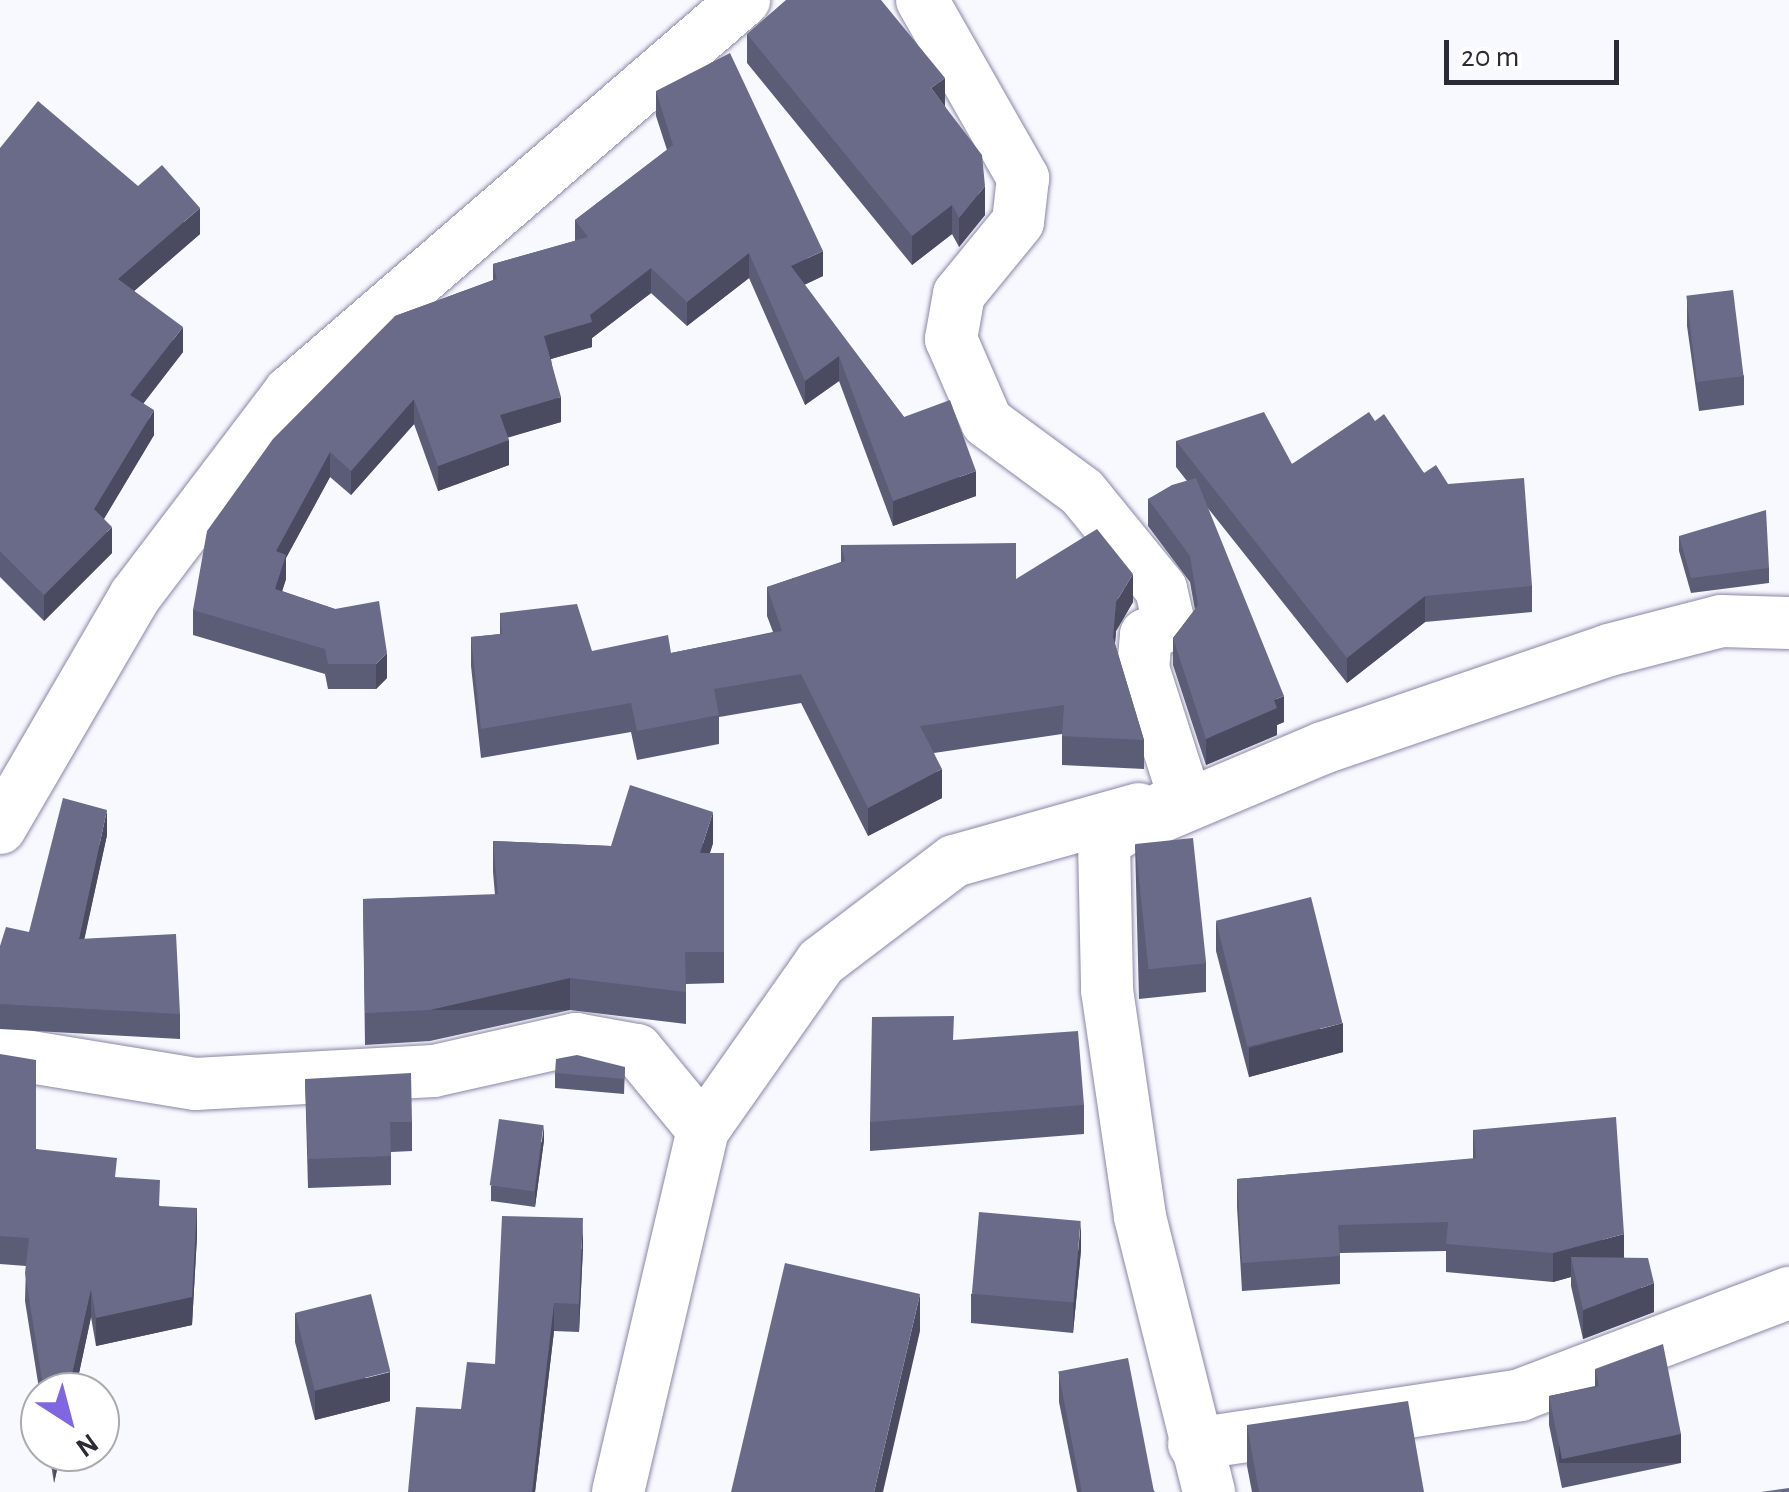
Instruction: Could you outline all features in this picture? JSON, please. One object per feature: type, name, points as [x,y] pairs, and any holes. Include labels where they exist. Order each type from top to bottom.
[{"type":"street","points":[[0,828],[135,596],[290,392],[744,0]]},
{"type":"street","points":[[922,0],[1023,178],[1018,222],[959,294],[951,339],[988,422],[1082,492],[1161,589],[1169,625],[1146,635],[1142,668],[1184,796]]},
{"type":"street","points":[[1104,842],[1323,748],[1610,650],[1721,621],[1789,623]]},
{"type":"street","points":[[1104,842],[1184,796]]},
{"type":"street","points":[[618,1492],[703,1130],[821,962],[954,861],[1184,796]]},
{"type":"street","points":[[1104,842],[1107,990],[1140,1217],[1201,1468],[1520,1395],[1789,1292]]},
{"type":"street","points":[[0,1052],[195,1084],[434,1071],[576,1039],[637,1050],[703,1130]]},
{"type":"building","points":[[786,0],[881,0],[945,78],[931,88],[982,155],[985,186],[959,218],[952,205],[912,236],[747,34]]},
{"type":"building","points":[[730,53],[823,251],[791,266],[904,417],[950,400],[976,471],[893,501],[839,356],[805,381],[749,253],[687,302],[651,268],[590,315],[592,322],[544,336],[561,397],[500,415],[509,440],[438,466],[414,399],[351,471],[330,452],[276,551],[286,555],[275,589],[335,609],[379,601],[387,653],[376,664],[328,664],[325,649],[193,610],[207,531],[273,439],[395,316],[497,279],[493,264],[588,237],[575,220],[673,145],[656,91]]},
{"type":"building","points":[[38,101],[138,186],[162,165],[200,208],[118,279],[183,327],[130,395],[154,410],[94,509],[112,527],[44,595],[0,551],[0,148]]},
{"type":"building","points":[[1733,290],[1744,376],[1697,382],[1686,296]]},
{"type":"building","points":[[1264,412],[1292,464],[1369,412],[1375,421],[1384,414],[1424,473],[1436,465],[1448,484],[1524,478],[1532,586],[1425,596],[1347,658],[1176,441]]},
{"type":"building","points":[[1196,478],[1284,696],[1274,700],[1277,708],[1206,739],[1173,638],[1198,605],[1190,556],[1148,499],[1172,485]]},
{"type":"building","points":[[1766,510],[1769,568],[1691,578],[1679,536]]},
{"type":"building","points":[[1097,529],[1133,574],[1116,602],[1113,637],[1144,740],[1062,736],[1064,705],[920,726],[942,769],[868,808],[801,674],[714,689],[719,715],[637,731],[631,703],[481,729],[471,637],[502,634],[500,613],[577,604],[592,651],[668,635],[671,653],[782,631],[767,587],[845,561],[841,545],[1016,543],[1016,579]]},
{"type":"building","points":[[630,785],[713,812],[700,853],[724,853],[724,952],[685,952],[686,992],[570,978],[430,1010],[365,1013],[363,899],[498,894],[493,841],[611,846]]},
{"type":"building","points":[[63,798],[107,810],[79,939],[176,934],[180,1014],[0,1004],[0,946],[6,927],[29,932]]},
{"type":"building","points":[[1193,838],[1206,963],[1148,969],[1135,844]]},
{"type":"building","points":[[1311,897],[1342,1023],[1247,1047],[1216,921]]},
{"type":"building","points":[[954,1016],[953,1040],[1078,1031],[1084,1105],[870,1122],[872,1017]]},
{"type":"building","points":[[0,1054],[36,1060],[36,1149],[117,1158],[115,1177],[160,1180],[159,1206],[197,1208],[192,1297],[96,1318],[91,1289],[72,1372],[41,1372],[25,1273],[29,1238],[0,1236]]},
{"type":"building","points":[[577,1055],[625,1067],[624,1079],[555,1073],[556,1059]]},
{"type":"building","points":[[411,1073],[412,1122],[390,1122],[391,1156],[308,1159],[305,1079]]},
{"type":"building","points":[[1616,1117],[1624,1234],[1553,1253],[1446,1244],[1448,1222],[1338,1225],[1340,1256],[1242,1263],[1237,1179],[1476,1158],[1473,1130]]},
{"type":"building","points":[[499,1119],[544,1125],[534,1192],[490,1185]]},
{"type":"building","points":[[979,1212],[1081,1221],[1073,1303],[972,1294]]},
{"type":"building","points":[[502,1216],[583,1218],[579,1304],[554,1303],[532,1492],[408,1492],[416,1407],[461,1409],[467,1362],[495,1364]]},
{"type":"building","points":[[1571,1257],[1648,1258],[1654,1283],[1583,1310]]},
{"type":"building","points":[[785,1263],[920,1294],[874,1492],[731,1492]]},
{"type":"building","points":[[371,1294],[390,1372],[315,1390],[295,1313]]},
{"type":"building","points":[[1663,1344],[1681,1434],[1562,1459],[1549,1396],[1599,1386],[1595,1369]]},
{"type":"building","points":[[1128,1358],[1154,1492],[1082,1492],[1058,1372]]},
{"type":"building","points":[[1408,1401],[1424,1492],[1259,1492],[1247,1425]]}]
